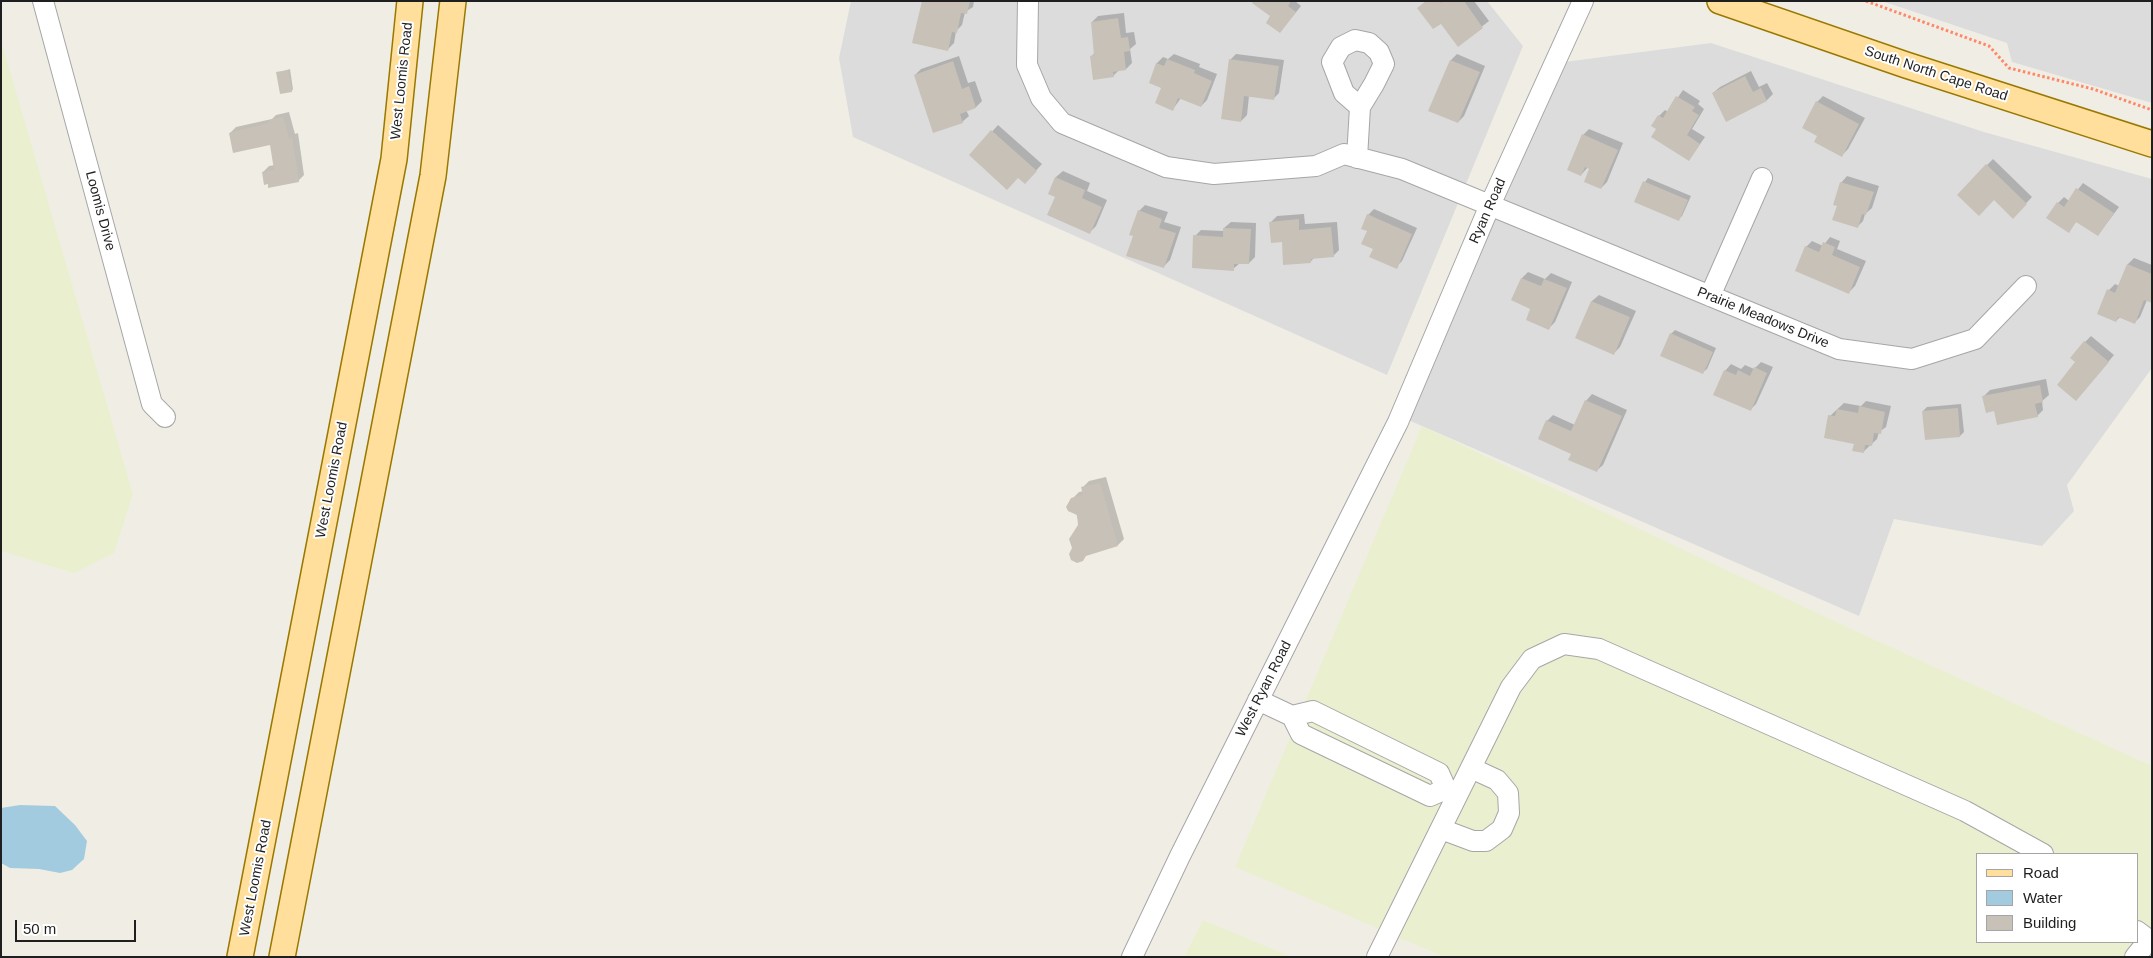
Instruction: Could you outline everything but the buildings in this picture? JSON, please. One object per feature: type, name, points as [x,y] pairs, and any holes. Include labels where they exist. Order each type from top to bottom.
[{"type":"main road","name":"West Loomis Road","points":[[240,957],[394,159],[410,1]]},
{"type":"main road","points":[[282,957],[433,176],[453,1]]},
{"type":"main road","name":"South North Cape Road","points":[[1720,1],[1906,65],[2152,144]]},
{"type":"street","name":"Loomis Drive","points":[[43,1],[152,404],[165,417]]},
{"type":"street","name":"Prairie Meadows Drive","points":[[1028,1],[1027,65],[1041,98],[1062,122],[1166,167],[1214,174],[1316,166],[1344,154],[1402,169],[1839,349],[1912,359],[1975,340],[2026,286]]},
{"type":"street","name":"Ryan Road","points":[[1398,422],[1490,205],[1583,1]]},
{"type":"street","points":[[1357,158],[1360,107]]},
{"type":"street","points":[[1710,296],[1762,178]]},
{"type":"street","name":"West Ryan Road","points":[[1132,957],[1180,856],[1398,422]]},
{"type":"street","points":[[1377,957],[1441,829],[1452,792],[1471,768],[1507,694],[1532,659],[1564,644],[1599,649],[1966,811],[2041,853]]},
{"type":"street","points":[[1258,700],[1292,716],[1301,734],[1430,796],[1452,792]]},
{"type":"street","points":[[1441,829],[1473,841],[1486,841],[1502,828],[1509,813],[1508,793],[1497,780],[1471,768]]},
{"type":"street","points":[[2135,957],[2146,938]]},
{"type":"path","points":[[1866,1],[1989,46],[2008,68],[2093,89],[2152,110]]},
{"type":"shaded area","points":[[851,1],[1487,1],[1523,46],[1387,375],[853,137],[839,58]]},
{"type":"shaded area","points":[[1882,1],[2152,1],[2152,103],[2012,62],[2007,43]]},
{"type":"shaded area","points":[[1711,43],[1984,132],[2152,179],[2152,368],[2067,485],[2074,511],[2042,546],[1894,519],[1859,616],[1406,419],[1564,62]]},
{"type":"green space","points":[[1,40],[133,494],[114,553],[74,573],[1,551]]},
{"type":"green space","points":[[1422,426],[1849,628],[2152,766],[2152,957],[1444,957],[1235,867]]},
{"type":"green space","points":[[1203,920],[1292,957],[1184,957]]},
{"type":"water","points":[[20,805],[55,806],[75,825],[87,841],[84,859],[72,870],[60,873],[39,869],[10,868],[1,863],[1,808]]}]
